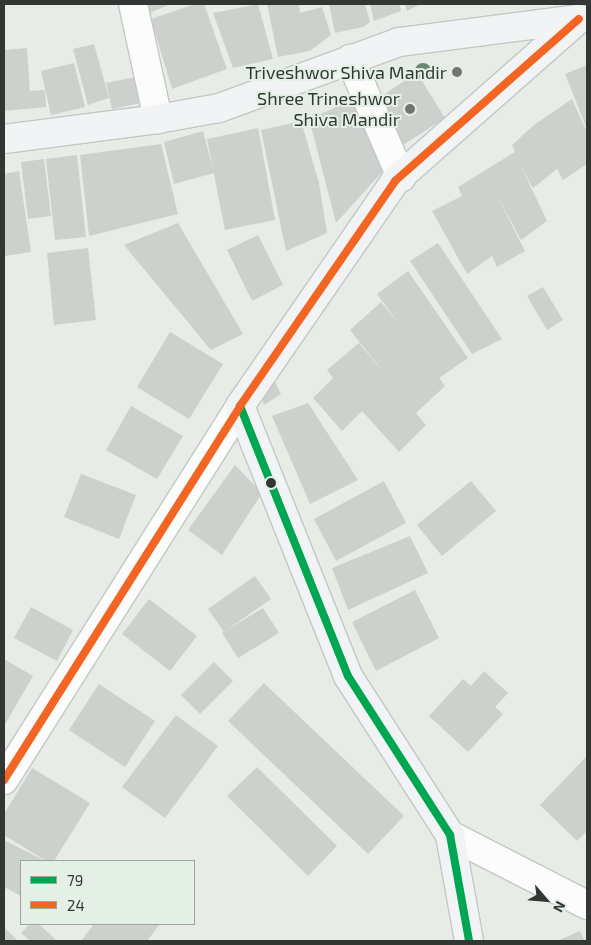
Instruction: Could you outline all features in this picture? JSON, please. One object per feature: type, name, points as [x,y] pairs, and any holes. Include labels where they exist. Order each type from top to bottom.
[{"type":"main road","points":[[4,140],[158,119],[220,108],[399,42],[583,17]]},
{"type":"main road","points":[[469,941],[450,835],[348,676],[240,406],[401,177],[583,17]]},
{"type":"street","points":[[133,4],[158,119]]},
{"type":"street","points":[[350,60],[401,177]]},
{"type":"street","points":[[4,780],[240,406]]},
{"type":"street","points":[[450,835],[587,905]]},
{"type":"building","points":[[142,4],[171,4],[147,14]]},
{"type":"building","points":[[195,4],[204,4],[227,69],[172,89],[151,19]]},
{"type":"building","points":[[258,4],[273,59],[233,68],[213,13]]},
{"type":"building","points":[[267,4],[299,4],[300,13],[322,7],[331,35],[310,51],[278,57]]},
{"type":"building","points":[[329,4],[365,4],[370,22],[363,27],[335,33]]},
{"type":"building","points":[[370,4],[399,4],[401,11],[374,21]]},
{"type":"building","points":[[405,4],[421,4],[407,11]]},
{"type":"building","points":[[94,44],[109,98],[88,105],[73,49]]},
{"type":"building","points":[[27,48],[30,91],[45,90],[46,107],[4,111],[4,50]]},
{"type":"building","points":[[74,63],[85,107],[51,115],[41,71]]},
{"type":"building","points":[[587,65],[587,129],[565,74]]},
{"type":"building","name":"Shree Trineshwor Shiva Mandir","points":[[417,73],[445,118],[403,145],[375,100]]},
{"type":"building","points":[[140,76],[146,102],[112,109],[106,83]]},
{"type":"building","points":[[356,98],[384,170],[336,223],[309,119]]},
{"type":"building","points":[[572,99],[587,132],[587,164],[563,180],[557,169],[533,188],[521,166],[547,221],[521,240],[494,190],[525,251],[497,267],[492,256],[467,274],[432,211],[462,196],[458,187],[515,152],[512,145],[534,125]]},
{"type":"building","points":[[301,121],[319,183],[327,233],[286,251],[261,130]]},
{"type":"building","points":[[258,128],[275,220],[225,230],[207,139]]},
{"type":"building","points":[[203,131],[214,173],[174,184],[164,142]]},
{"type":"building","points":[[161,144],[178,214],[89,236],[80,155]]},
{"type":"building","points":[[77,155],[86,237],[55,240],[46,159]]},
{"type":"building","points":[[44,159],[51,216],[28,219],[21,162]]},
{"type":"building","points":[[19,171],[31,252],[5,256],[4,174]]},
{"type":"building","points":[[178,223],[243,334],[211,350],[124,245]]},
{"type":"building","points":[[258,235],[283,285],[252,301],[227,250]]},
{"type":"building","points":[[438,243],[502,339],[472,354],[410,261]]},
{"type":"building","points":[[88,248],[96,320],[54,325],[47,253]]},
{"type":"building","points":[[408,271],[468,358],[439,378],[445,386],[416,413],[426,425],[399,452],[362,411],[342,431],[313,398],[333,378],[327,370],[359,343],[389,379],[350,330],[381,302],[399,324],[377,294]]},
{"type":"building","points":[[543,287],[563,320],[547,330],[527,296]]},
{"type":"building","points":[[170,332],[223,364],[189,419],[137,387]]},
{"type":"building","points":[[273,378],[281,394],[264,405],[260,389]]},
{"type":"building","points":[[308,403],[358,480],[310,504],[272,416]]},
{"type":"building","points":[[131,406],[183,436],[157,479],[106,450]]},
{"type":"building","points":[[235,465],[262,493],[222,555],[188,530]]},
{"type":"building","points":[[81,474],[136,495],[119,539],[64,517]]},
{"type":"building","points":[[384,481],[406,523],[336,561],[314,519]]},
{"type":"building","points":[[471,481],[496,511],[442,556],[417,525]]},
{"type":"building","points":[[410,536],[428,573],[348,610],[332,568]]},
{"type":"building","points":[[255,576],[271,599],[224,632],[208,609]]},
{"type":"building","points":[[415,590],[439,638],[376,671],[352,622]]},
{"type":"building","points":[[149,599],[197,636],[170,671],[122,634]]},
{"type":"building","points":[[31,607],[73,630],[57,661],[14,638]]},
{"type":"building","points":[[263,608],[279,633],[238,658],[222,633]]},
{"type":"building","points":[[4,659],[33,676],[4,726]]},
{"type":"building","points":[[214,662],[233,681],[200,714],[181,695]]},
{"type":"building","points":[[484,671],[508,693],[495,707],[503,714],[468,752],[429,716],[463,679],[471,686]]},
{"type":"building","points":[[264,683],[404,816],[368,854],[228,721]]},
{"type":"building","points":[[99,684],[155,721],[125,767],[69,730]]},
{"type":"building","points":[[176,715],[218,746],[165,818],[122,787]]},
{"type":"building","points":[[587,756],[587,831],[577,841],[540,805]]},
{"type":"building","points":[[257,767],[337,846],[308,876],[227,796]]},
{"type":"building","points":[[32,768],[90,803],[55,860],[44,860],[4,835],[4,814]]},
{"type":"building","points":[[4,840],[43,860],[20,860],[20,895],[4,887]]},
{"type":"building","points":[[29,925],[40,925],[57,941],[30,941],[21,933]]},
{"type":"building","points":[[93,925],[159,925],[147,941],[81,941]]},
{"type":"building","points":[[4,927],[18,941],[4,941]]},
{"type":"building","points":[[580,931],[585,941],[557,941]]},
{"type":"transit line","name":"24","points":[[4,780],[240,406],[395,181],[579,19]]},
{"type":"transit line","name":"79","points":[[240,406],[348,676],[450,835],[469,941]]},
{"type":"place","name":"Triveshwor Shiva Mandir","points":[[457,72]]},
{"type":"place","name":"Shree Trineshwor Shiva Mandir","points":[[410,109]]}]
